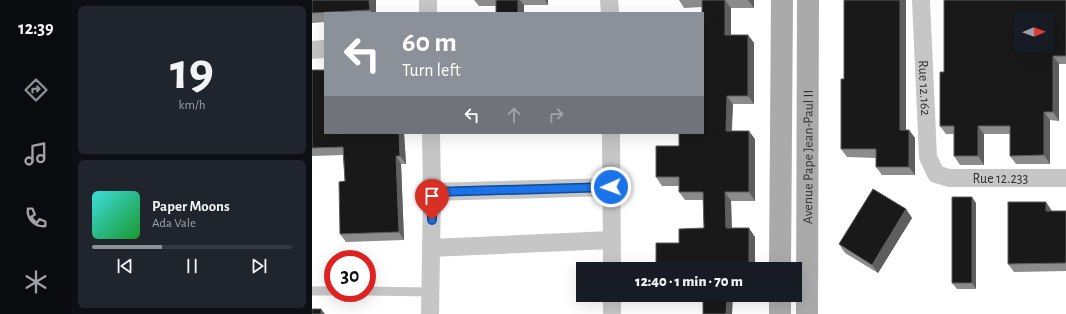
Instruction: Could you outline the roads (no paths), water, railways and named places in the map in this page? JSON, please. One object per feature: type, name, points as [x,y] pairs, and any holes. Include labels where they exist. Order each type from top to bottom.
[{"type":"main road","name":"Avenue Pape Jean-Paul II","points":[[780,262],[782,0]]},
{"type":"main road","name":"Avenue Pape Jean-Paul II","points":[[807,314],[808,0]]},
{"type":"main road","points":[[780,302],[780,314]]},
{"type":"street","points":[[428,0],[428,12]]},
{"type":"street","points":[[609,0],[610,12]]},
{"type":"street","name":"Rue 12.162","points":[[921,0],[928,157],[936,174]]},
{"type":"street","points":[[312,50],[324,49]]},
{"type":"street","points":[[430,314],[432,192],[431,134]]},
{"type":"street","points":[[610,134],[612,262]]},
{"type":"street","name":"Rue 12.233","points":[[936,174],[950,178],[1066,178]]},
{"type":"street","points":[[432,192],[611,187]]},
{"type":"street","points":[[431,248],[611,240]]},
{"type":"street","points":[[612,302],[612,314]]},
{"type":"lane","points":[[312,291],[324,291]]},
{"type":"lane","points":[[376,291],[430,292]]}]
